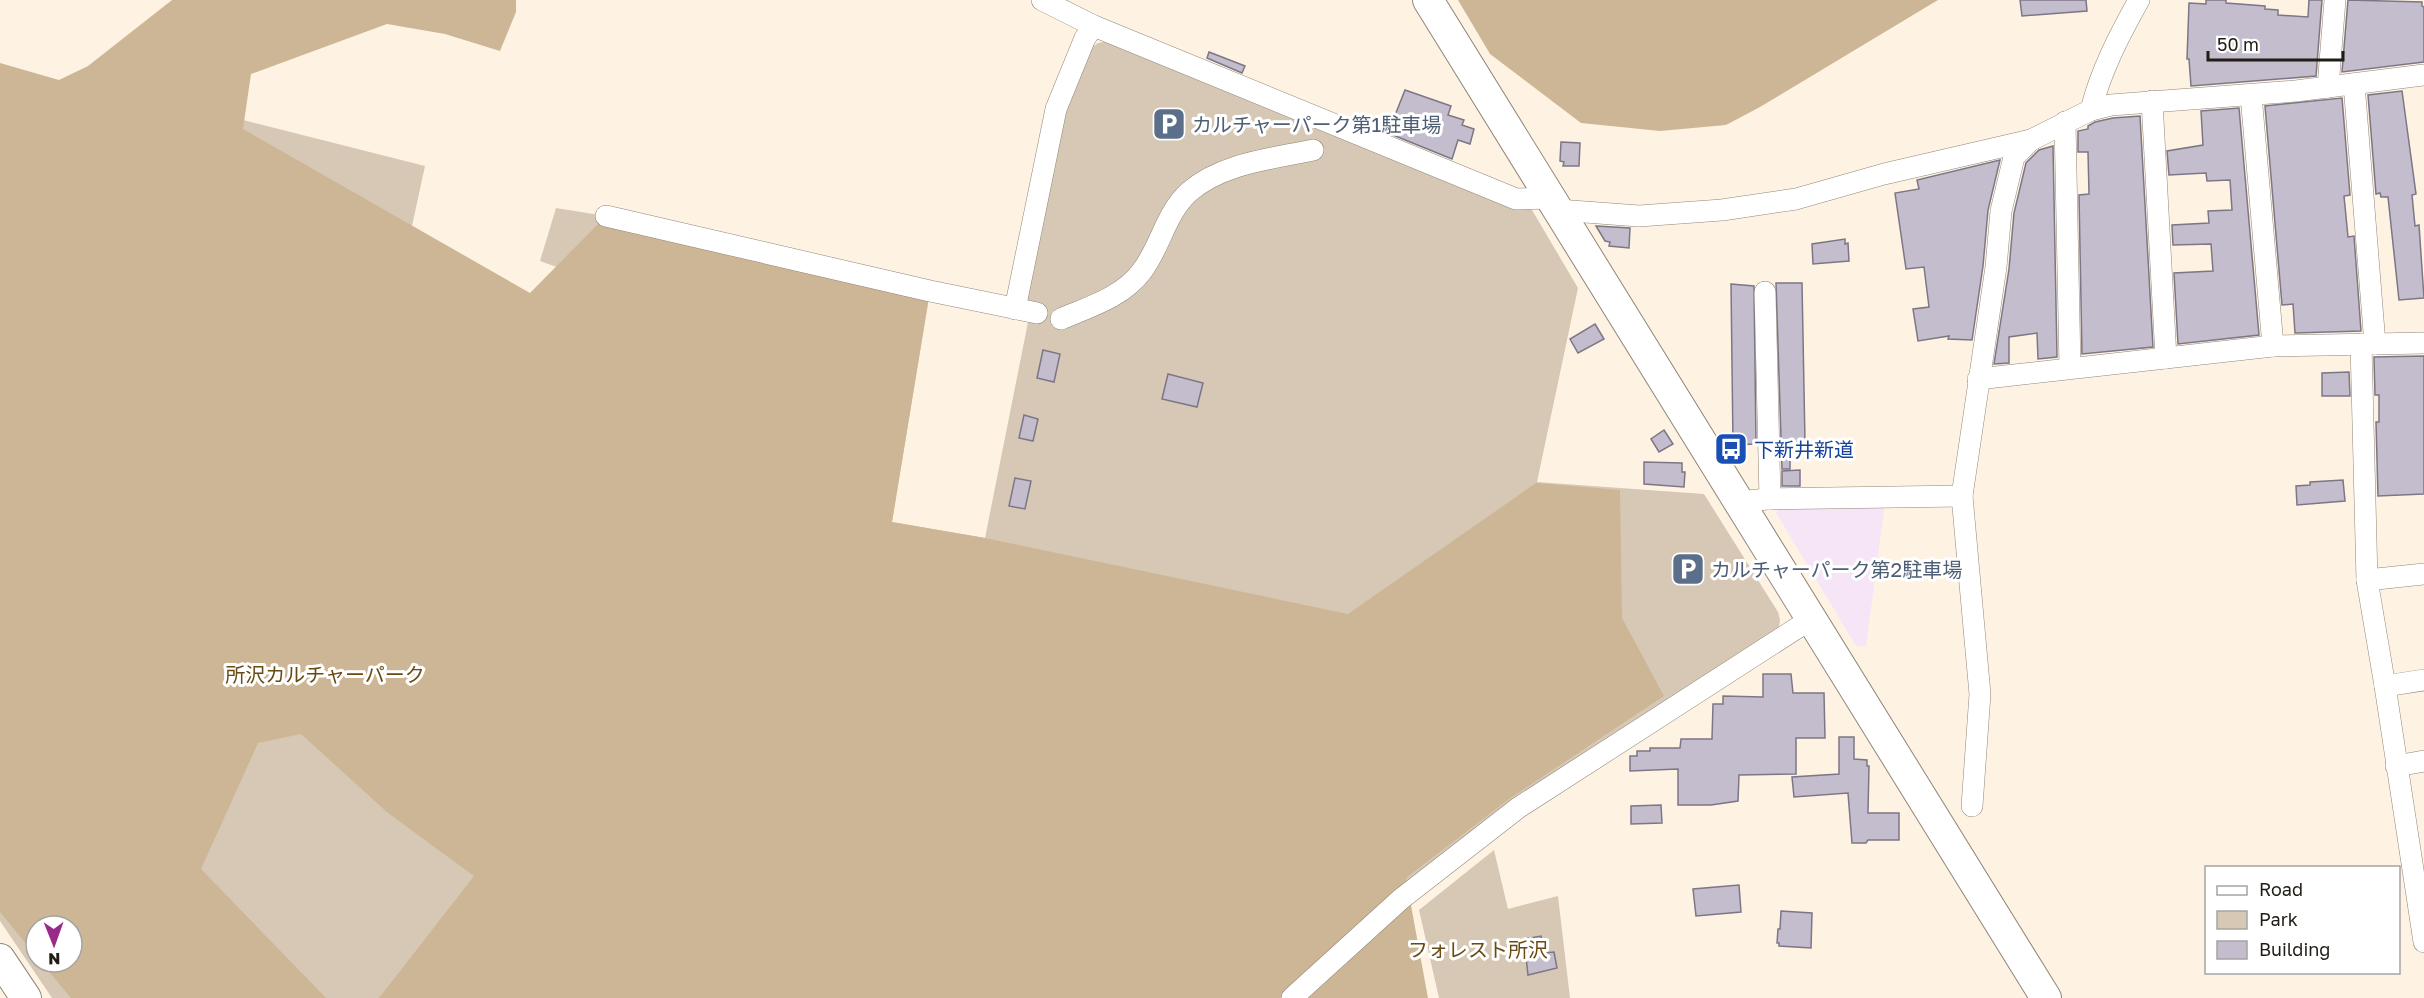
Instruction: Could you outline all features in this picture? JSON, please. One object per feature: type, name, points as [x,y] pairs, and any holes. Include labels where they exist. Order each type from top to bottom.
[{"type":"street","points":[[1042,0],[1094,26],[1516,198],[1639,216],[1722,210],[1796,199],[1884,174],[2031,140],[2091,110],[2152,101],[2251,95],[2424,75]]},
{"type":"street","points":[[1428,0],[2046,998]]},
{"type":"street","points":[[2091,110],[2099,79],[2110,53],[2139,0]]},
{"type":"street","points":[[2328,87],[2335,0]]},
{"type":"street","points":[[1015,309],[1056,109],[1084,38],[1094,26]]},
{"type":"street","points":[[2354,84],[2368,344],[2367,580],[2396,766],[2416,843],[2424,942]]},
{"type":"street","points":[[2251,95],[2273,346]]},
{"type":"street","points":[[2152,101],[2166,358]]},
{"type":"street","points":[[2065,122],[2070,368]]},
{"type":"street","points":[[1972,806],[1980,694],[1962,496],[1996,267],[2001,211],[2014,157],[2031,140]]},
{"type":"street","points":[[1060,319],[1112,297],[1130,284],[1149,260],[1173,211],[1188,193],[1199,185],[1229,168],[1313,150]]},
{"type":"street","points":[[606,216],[1036,313]]},
{"type":"street","points":[[1765,292],[1770,499]]},
{"type":"street","points":[[1978,379],[2273,346],[2424,343]]},
{"type":"street","points":[[1739,502],[1770,499],[1962,496]]},
{"type":"street","points":[[2367,580],[2424,574]]},
{"type":"street","points":[[1292,998],[1401,899],[1518,808],[1811,619]]},
{"type":"street","points":[[2385,686],[2424,680]]},
{"type":"street","points":[[2396,766],[2424,761]]},
{"type":"street","points":[[0,959],[26,998]]},
{"type":"shaded area","points":[[1885,504],[1866,646],[1856,646],[1776,513],[1782,505]]},
{"type":"green space","name":"所沢カルチャーパーク","points":[[172,0],[516,0],[516,12],[500,51],[445,34],[387,24],[251,74],[243,129],[530,293],[606,216],[930,291],[892,522],[985,538],[1348,614],[1536,483],[1620,490],[1622,618],[1664,696],[1509,799],[1406,878],[1428,998],[379,998],[474,876],[388,813],[301,734],[258,743],[201,869],[326,998],[71,998],[51,974],[84,974],[84,914],[24,914],[24,941],[0,912],[0,63],[59,80],[88,66]]},
{"type":"green space","points":[[1458,0],[1938,0],[1726,125],[1660,131],[1581,123],[1490,54]]},
{"type":"green space","name":"所沢カルチャーパーク","points":[[1109,41],[1532,210],[1578,288],[1537,482],[1704,494],[1778,612],[1779,627],[1318,957],[1096,998],[52,998],[36,974],[84,974],[84,914],[24,914],[24,957],[0,921],[0,202],[89,81],[425,166],[412,226],[354,234],[552,409],[587,278],[540,261],[556,208],[606,216],[930,291],[892,522],[985,538],[1028,322],[1021,304],[1065,105],[1088,50],[1098,43]]},
{"type":"green space","name":"フォレスト所沢","points":[[1494,850],[1508,909],[1558,896],[1570,998],[1439,998],[1419,910]]},
{"type":"building","points":[[2020,0],[2086,0],[2087,11],[2022,16]]},
{"type":"building","points":[[2206,0],[2226,0],[2226,3],[2265,6],[2265,9],[2278,10],[2278,15],[2308,17],[2309,0],[2322,0],[2316,76],[2191,86],[2189,59],[2187,59],[2189,3],[2206,4]]},
{"type":"building","points":[[2348,0],[2422,2],[2424,7],[2424,62],[2342,72]]},
{"type":"building","points":[[1209,52],[1245,66],[1242,73],[1207,58]]},
{"type":"building","points":[[1405,90],[1451,106],[1448,115],[1464,120],[1462,125],[1474,129],[1470,144],[1458,140],[1452,159],[1388,133]]},
{"type":"building","points":[[2402,91],[2416,194],[2412,195],[2415,226],[2419,225],[2424,298],[2399,300],[2388,197],[2381,197],[2380,193],[2376,194],[2368,95]]},
{"type":"building","points":[[2342,98],[2350,195],[2344,196],[2348,237],[2354,236],[2361,331],[2295,333],[2293,304],[2282,305],[2265,106]]},
{"type":"building","points":[[2239,108],[2259,335],[2178,344],[2174,273],[2213,271],[2211,244],[2173,245],[2172,225],[2209,223],[2208,211],[2232,210],[2230,180],[2207,181],[2206,173],[2169,175],[2167,151],[2203,145],[2201,111]]},
{"type":"building","points":[[2140,116],[2153,347],[2082,354],[2079,195],[2089,194],[2088,152],[2078,152],[2078,131],[2088,129],[2088,126],[2095,122]]},
{"type":"building","points":[[1561,142],[1580,143],[1579,166],[1563,166],[1564,162],[1560,161]]},
{"type":"building","points":[[2053,146],[2057,357],[2038,359],[2037,333],[2009,337],[2009,363],[1994,364],[2009,269],[2014,213],[2026,163],[2039,150]]},
{"type":"building","points":[[2000,160],[1988,210],[1983,266],[1972,340],[1948,339],[1949,336],[1918,341],[1913,309],[1929,307],[1924,267],[1906,269],[1895,193],[1919,189],[1917,180]]},
{"type":"building","points":[[1596,226],[1630,228],[1629,248],[1609,246],[1610,242],[1605,241]]},
{"type":"building","points":[[1845,239],[1845,244],[1848,243],[1849,261],[1813,264],[1812,244]]},
{"type":"building","points":[[1776,283],[1802,283],[1805,442],[1790,442],[1790,469],[1782,469]]},
{"type":"building","points":[[1731,284],[1754,286],[1756,444],[1733,445]]},
{"type":"building","points":[[1595,324],[1604,339],[1578,353],[1570,339]]},
{"type":"building","points":[[1043,350],[1060,354],[1054,382],[1037,378]]},
{"type":"building","points":[[2424,356],[2424,494],[2378,496],[2376,422],[2379,422],[2379,395],[2375,395],[2374,357]]},
{"type":"building","points":[[2349,372],[2350,396],[2322,396],[2322,373]]},
{"type":"building","points":[[1168,374],[1203,383],[1197,407],[1162,399]]},
{"type":"building","points":[[1024,415],[1038,419],[1033,441],[1019,438]]},
{"type":"building","points":[[1664,430],[1673,444],[1659,452],[1651,439]]},
{"type":"building","points":[[1644,462],[1682,463],[1682,472],[1685,472],[1684,487],[1644,484]]},
{"type":"building","points":[[1800,470],[1800,486],[1782,486],[1782,471]]},
{"type":"building","points":[[1015,478],[1031,481],[1025,509],[1009,506]]},
{"type":"building","points":[[2343,480],[2345,501],[2297,505],[2296,486],[2310,485],[2310,482]]},
{"type":"building","points":[[1763,674],[1791,674],[1793,693],[1824,693],[1825,738],[1796,738],[1796,774],[1739,775],[1738,801],[1711,805],[1678,805],[1678,769],[1630,771],[1630,756],[1637,756],[1637,751],[1650,751],[1650,748],[1680,748],[1681,739],[1712,739],[1713,704],[1723,704],[1723,696],[1763,697]]},
{"type":"building","points":[[1839,737],[1854,737],[1854,759],[1867,760],[1867,766],[1869,766],[1868,813],[1899,813],[1899,840],[1868,840],[1866,843],[1852,843],[1848,793],[1794,797],[1792,777],[1839,774]]},
{"type":"building","points":[[1661,805],[1662,823],[1631,824],[1631,806]]},
{"type":"building","points":[[1739,885],[1741,912],[1696,916],[1693,889]]},
{"type":"building","points":[[1781,911],[1812,913],[1811,948],[1779,946],[1777,943]]},
{"type":"building","points":[[1541,936],[1544,953],[1554,952],[1557,968],[1528,975],[1524,939]]},
{"type":"place","name":"カルチャーパーク第1駐車場","points":[[1169,124]]},
{"type":"place","name":"下新井新道","points":[[1731,449]]},
{"type":"place","name":"カルチャーパーク第2駐車場","points":[[1688,569]]}]
